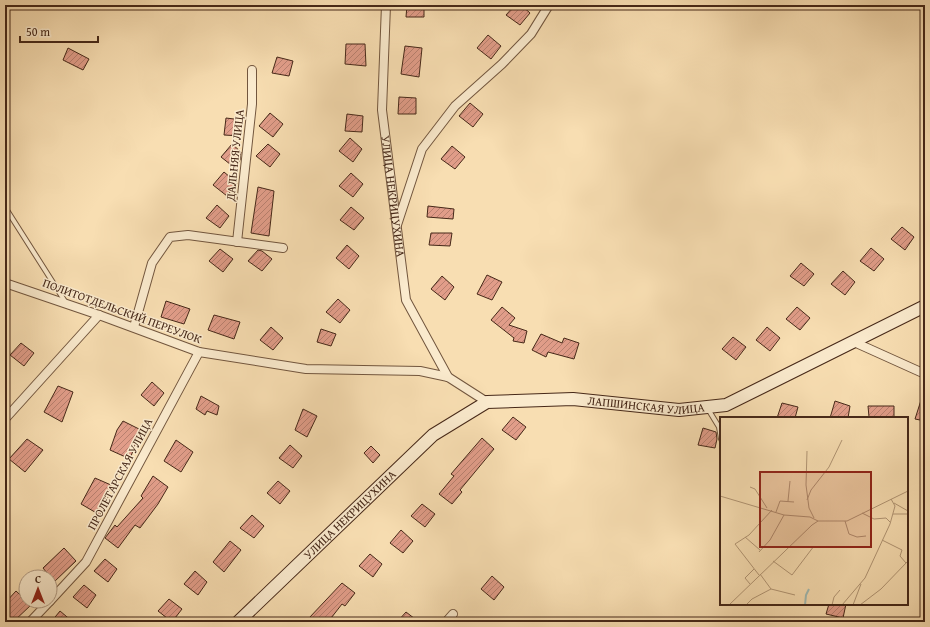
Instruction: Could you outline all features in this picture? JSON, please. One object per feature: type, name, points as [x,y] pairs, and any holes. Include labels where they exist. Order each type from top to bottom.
[{"type":"street","name":"УЛИЦА НЕКРИЦУХИНА","points":[[386,5],[382,110],[406,300],[448,377]]},
{"type":"street","points":[[396,228],[422,149],[454,106],[502,64],[531,34],[549,5]]},
{"type":"street","name":"ДАЛЬНЯЯ УЛИЦА","points":[[237,242],[252,104],[252,70]]},
{"type":"street","points":[[134,327],[152,263],[170,237],[188,235],[283,248]]},
{"type":"street","name":"ПОЛИТОТДЕЛЬСКИЙ ПЕРЕУЛОК","points":[[5,283],[99,314],[199,352],[306,369],[420,371],[448,377],[487,402]]},
{"type":"street","name":"ЛАПШИНСКАЯ УЛИЦА","points":[[487,402],[573,399],[679,410],[726,405],[925,306]]},
{"type":"street","points":[[5,419],[99,314]]},
{"type":"street","points":[[854,342],[925,374]]},
{"type":"street","name":"ПРОЛЕТАРСКАЯ УЛИЦА","points":[[58,592],[86,562],[199,352]]},
{"type":"street","name":"УЛИЦА НЕКРИЦУХИНА","points":[[238,622],[433,435],[487,402]]},
{"type":"street","name":"ПРОЛЕТАРСКАЯ УЛИЦА","points":[[30,622],[42,609]]},
{"type":"street","points":[[446,622],[453,614]]},
{"type":"lane","points":[[5,207],[66,303]]},
{"type":"lane","points":[[707,407],[719,427],[720,433]]},
{"type":"building","points":[[407,5],[424,5],[424,17],[406,17]]},
{"type":"building","points":[[515,5],[521,5],[530,13],[520,25],[506,15]]},
{"type":"building","points":[[488,35],[501,46],[491,59],[477,48]]},
{"type":"building","points":[[346,44],[365,44],[366,66],[345,64]]},
{"type":"building","points":[[405,46],[422,48],[419,77],[401,74]]},
{"type":"building","points":[[68,48],[89,59],[83,70],[63,60]]},
{"type":"building","points":[[277,57],[293,61],[289,76],[272,73]]},
{"type":"building","points":[[399,97],[416,98],[416,114],[398,114]]},
{"type":"building","points":[[470,103],[483,114],[473,127],[459,116]]},
{"type":"building","points":[[270,113],[283,124],[273,137],[259,126]]},
{"type":"building","points":[[347,114],[363,116],[362,132],[345,131]]},
{"type":"building","points":[[226,118],[242,120],[241,136],[224,135]]},
{"type":"building","points":[[350,138],[362,149],[353,162],[339,151]]},
{"type":"building","points":[[232,144],[241,152],[240,160],[235,168],[221,157]]},
{"type":"building","points":[[268,144],[280,154],[270,167],[256,156]]},
{"type":"building","points":[[452,146],[465,157],[455,169],[441,159]]},
{"type":"building","points":[[224,172],[237,183],[227,196],[213,185]]},
{"type":"building","points":[[351,173],[363,184],[353,197],[339,186]]},
{"type":"building","points":[[258,187],[274,191],[269,236],[251,233]]},
{"type":"building","points":[[217,205],[229,216],[220,228],[206,218]]},
{"type":"building","points":[[428,206],[454,209],[453,219],[427,217]]},
{"type":"building","points":[[351,207],[364,218],[354,230],[340,220]]},
{"type":"building","points":[[902,227],[914,237],[905,250],[891,239]]},
{"type":"building","points":[[431,233],[452,233],[450,246],[429,245]]},
{"type":"building","points":[[347,245],[359,256],[349,269],[336,258]]},
{"type":"building","points":[[871,248],[884,259],[874,271],[860,261]]},
{"type":"building","points":[[220,249],[233,259],[223,272],[209,261]]},
{"type":"building","points":[[258,250],[262,251],[272,259],[262,271],[248,261]]},
{"type":"building","points":[[801,263],[814,274],[804,286],[790,276]]},
{"type":"building","points":[[843,271],[855,282],[845,295],[831,284]]},
{"type":"building","points":[[487,275],[502,282],[492,300],[477,294]]},
{"type":"building","points":[[442,276],[454,287],[445,300],[431,289]]},
{"type":"building","points":[[338,299],[350,310],[340,323],[326,312]]},
{"type":"building","points":[[166,301],[190,309],[184,324],[161,317]]},
{"type":"building","points":[[502,307],[515,318],[509,325],[527,331],[524,343],[513,341],[514,338],[491,320]]},
{"type":"building","points":[[797,307],[810,318],[800,330],[786,319]]},
{"type":"building","points":[[214,315],[240,322],[234,339],[208,330]]},
{"type":"building","points":[[271,327],[283,338],[273,350],[260,340]]},
{"type":"building","points":[[767,327],[780,338],[770,351],[756,340]]},
{"type":"building","points":[[321,329],[336,334],[331,346],[317,342]]},
{"type":"building","points":[[541,334],[562,343],[564,338],[579,343],[574,359],[548,352],[546,357],[532,350]]},
{"type":"building","points":[[733,337],[746,347],[736,360],[722,349]]},
{"type":"building","points":[[21,343],[34,353],[24,366],[10,355]]},
{"type":"building","points":[[152,382],[164,393],[154,406],[141,395]]},
{"type":"building","points":[[58,386],[73,392],[62,422],[44,412]]},
{"type":"building","points":[[923,394],[925,394],[925,421],[915,419]]},
{"type":"building","points":[[201,396],[219,406],[217,415],[207,411],[205,415],[196,409]]},
{"type":"building","points":[[835,401],[850,406],[848,417],[830,417]]},
{"type":"building","points":[[782,403],[798,407],[795,417],[777,417]]},
{"type":"building","points":[[868,406],[894,406],[894,417],[869,417]]},
{"type":"building","points":[[303,409],[317,416],[307,437],[295,430]]},
{"type":"building","points":[[513,417],[526,427],[516,440],[502,430]]},
{"type":"building","points":[[123,421],[143,431],[135,445],[130,459],[110,450],[117,430]]},
{"type":"building","points":[[703,428],[716,432],[717,439],[715,448],[698,445]]},
{"type":"building","points":[[482,438],[494,449],[460,490],[462,492],[452,504],[439,494],[454,476],[451,474]]},
{"type":"building","points":[[27,439],[43,450],[25,472],[9,459]]},
{"type":"building","points":[[176,440],[193,452],[181,472],[164,461]]},
{"type":"building","points":[[290,445],[302,456],[293,468],[279,458]]},
{"type":"building","points":[[371,446],[380,455],[373,463],[364,453]]},
{"type":"building","points":[[153,476],[168,487],[158,504],[140,528],[135,525],[118,548],[105,538],[115,525],[117,527],[143,498],[141,496]]},
{"type":"building","points":[[95,478],[111,485],[107,500],[100,515],[81,504]]},
{"type":"building","points":[[278,481],[290,491],[280,504],[267,493]]},
{"type":"building","points":[[422,504],[435,514],[425,527],[411,516]]},
{"type":"building","points":[[252,515],[264,526],[254,538],[240,528]]},
{"type":"building","points":[[401,530],[413,541],[403,553],[390,543]]},
{"type":"building","points":[[230,541],[241,550],[224,572],[213,562]]},
{"type":"building","points":[[64,548],[76,561],[58,578],[58,569],[43,568]]},
{"type":"building","points":[[370,554],[382,564],[373,577],[359,566]]},
{"type":"building","points":[[105,559],[117,569],[108,582],[94,571]]},
{"type":"building","points":[[195,571],[207,582],[198,595],[184,584]]},
{"type":"building","points":[[492,576],[504,587],[494,600],[481,589]]},
{"type":"building","points":[[342,583],[355,593],[345,606],[342,604],[328,622],[314,622],[309,618]]},
{"type":"building","points":[[84,585],[96,595],[87,608],[73,597]]},
{"type":"building","points":[[16,591],[18,593],[18,609],[27,609],[13,622],[5,622],[5,603]]},
{"type":"building","points":[[169,599],[182,609],[172,622],[158,611]]},
{"type":"building","points":[[829,605],[846,605],[843,618],[826,614]]},
{"type":"building","points":[[60,611],[73,622],[51,622]]},
{"type":"building","points":[[406,612],[419,622],[397,622]]}]
